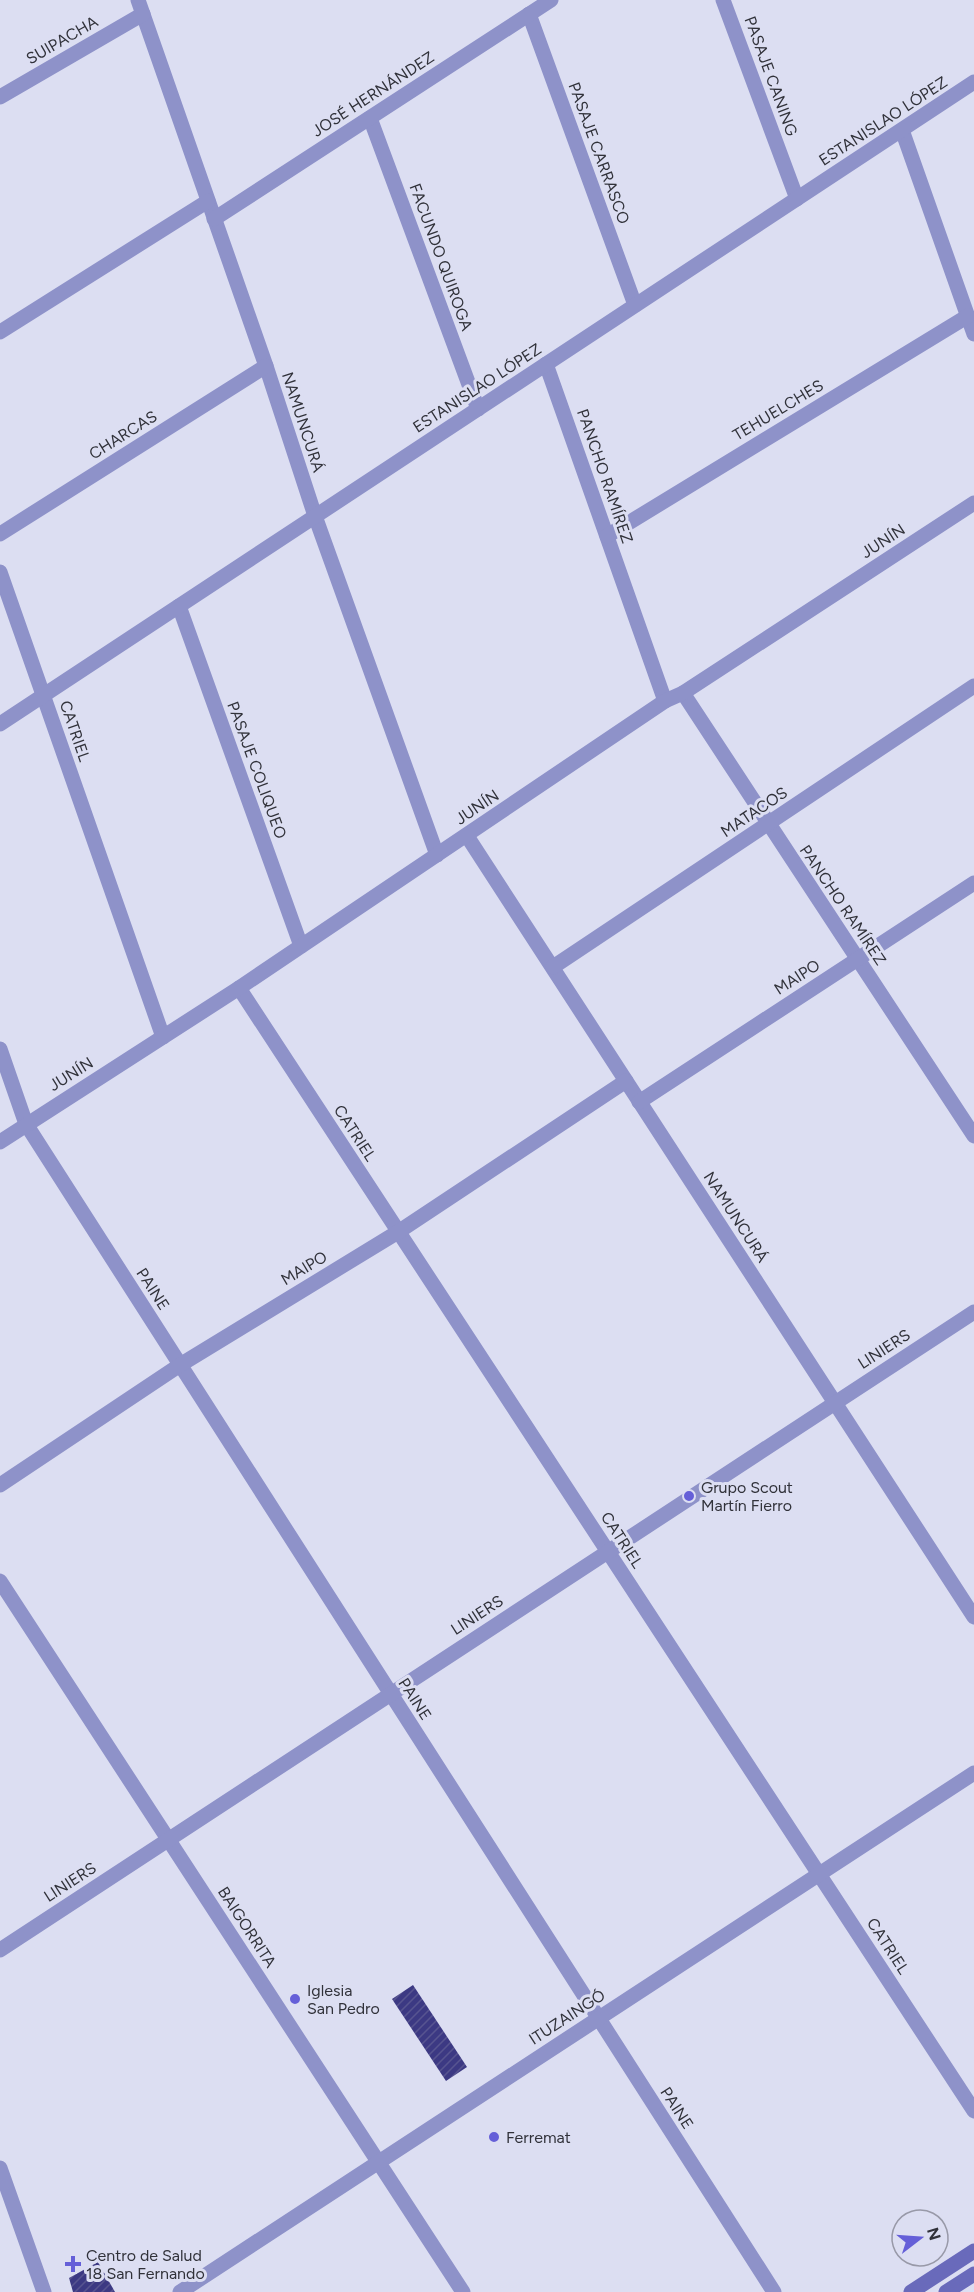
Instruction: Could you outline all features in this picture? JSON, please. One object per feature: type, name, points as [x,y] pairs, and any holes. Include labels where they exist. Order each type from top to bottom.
[{"type":"main road","points":[[911,2292],[974,2251]]},
{"type":"main road","points":[[946,2292],[974,2274]]},
{"type":"street","name":"JOSÉ HERNÁNDEZ","points":[[214,219],[551,0]]},
{"type":"street","name":"PASAJE CANING","points":[[723,0],[797,199]]},
{"type":"street","name":"SUIPACHA","points":[[0,97],[140,7]]},
{"type":"street","name":"NAMUNCURÁ","points":[[140,7],[266,366],[315,516],[437,855]]},
{"type":"street","name":"PASAJE CARRASCO","points":[[529,14],[635,305]]},
{"type":"street","name":"ESTANISLAO LÓPEZ","points":[[0,724],[974,82]]},
{"type":"street","name":"FACUNDO QUIROGA","points":[[370,118],[477,410]]},
{"type":"street","points":[[902,130],[974,334]]},
{"type":"street","points":[[0,332],[208,201]]},
{"type":"street","name":"TEHUELCHES","points":[[607,536],[968,315]]},
{"type":"street","name":"PANCHO RAMÍREZ","points":[[546,364],[665,701]]},
{"type":"street","name":"CHARCAS","points":[[0,534],[266,366]]},
{"type":"street","name":"JUNÍN","points":[[0,1142],[239,988],[665,701],[684,693],[974,503]]},
{"type":"street","name":"CATRIEL","points":[[0,572],[163,1037]]},
{"type":"street","name":"PASAJE COLIQUEO","points":[[179,606],[301,946]]},
{"type":"street","name":"MATACOS","points":[[553,967],[974,686]]},
{"type":"street","name":"PANCHO RAMÍREZ","points":[[684,693],[974,1136]]},
{"type":"street","name":"NAMUNCURÁ","points":[[467,836],[974,1617]]},
{"type":"street","name":"MAIPO","points":[[639,1102],[974,883]]},
{"type":"street","name":"CATRIEL","points":[[239,988],[974,2111]]},
{"type":"street","name":"PAINE","points":[[0,1049],[26,1124],[774,2292]]},
{"type":"street","name":"MAIPO","points":[[0,1485],[180,1365],[398,1232],[626,1081]]},
{"type":"street","name":"LINIERS","points":[[0,1950],[974,1312]]},
{"type":"street","name":"BAIGORRITA","points":[[0,1581],[463,2292]]},
{"type":"street","name":"ITUZAINGÓ","points":[[180,2292],[974,1773]]},
{"type":"street","points":[[0,2168],[44,2292]]},
{"type":"building","points":[[413,1985],[467,2067],[446,2081],[392,1999]]},
{"type":"building","points":[[98,2262],[115,2292],[73,2292],[69,2278]]},
{"type":"place","name":"Grupo Scout Martín Fierro","points":[[689,1496]]},
{"type":"place","name":"Iglesia San Pedro","points":[[295,1999]]},
{"type":"place","name":"Ferremat","points":[[494,2137]]},
{"type":"place","name":"Centro de Salud 18 San Fernando","points":[[73,2264]]}]
